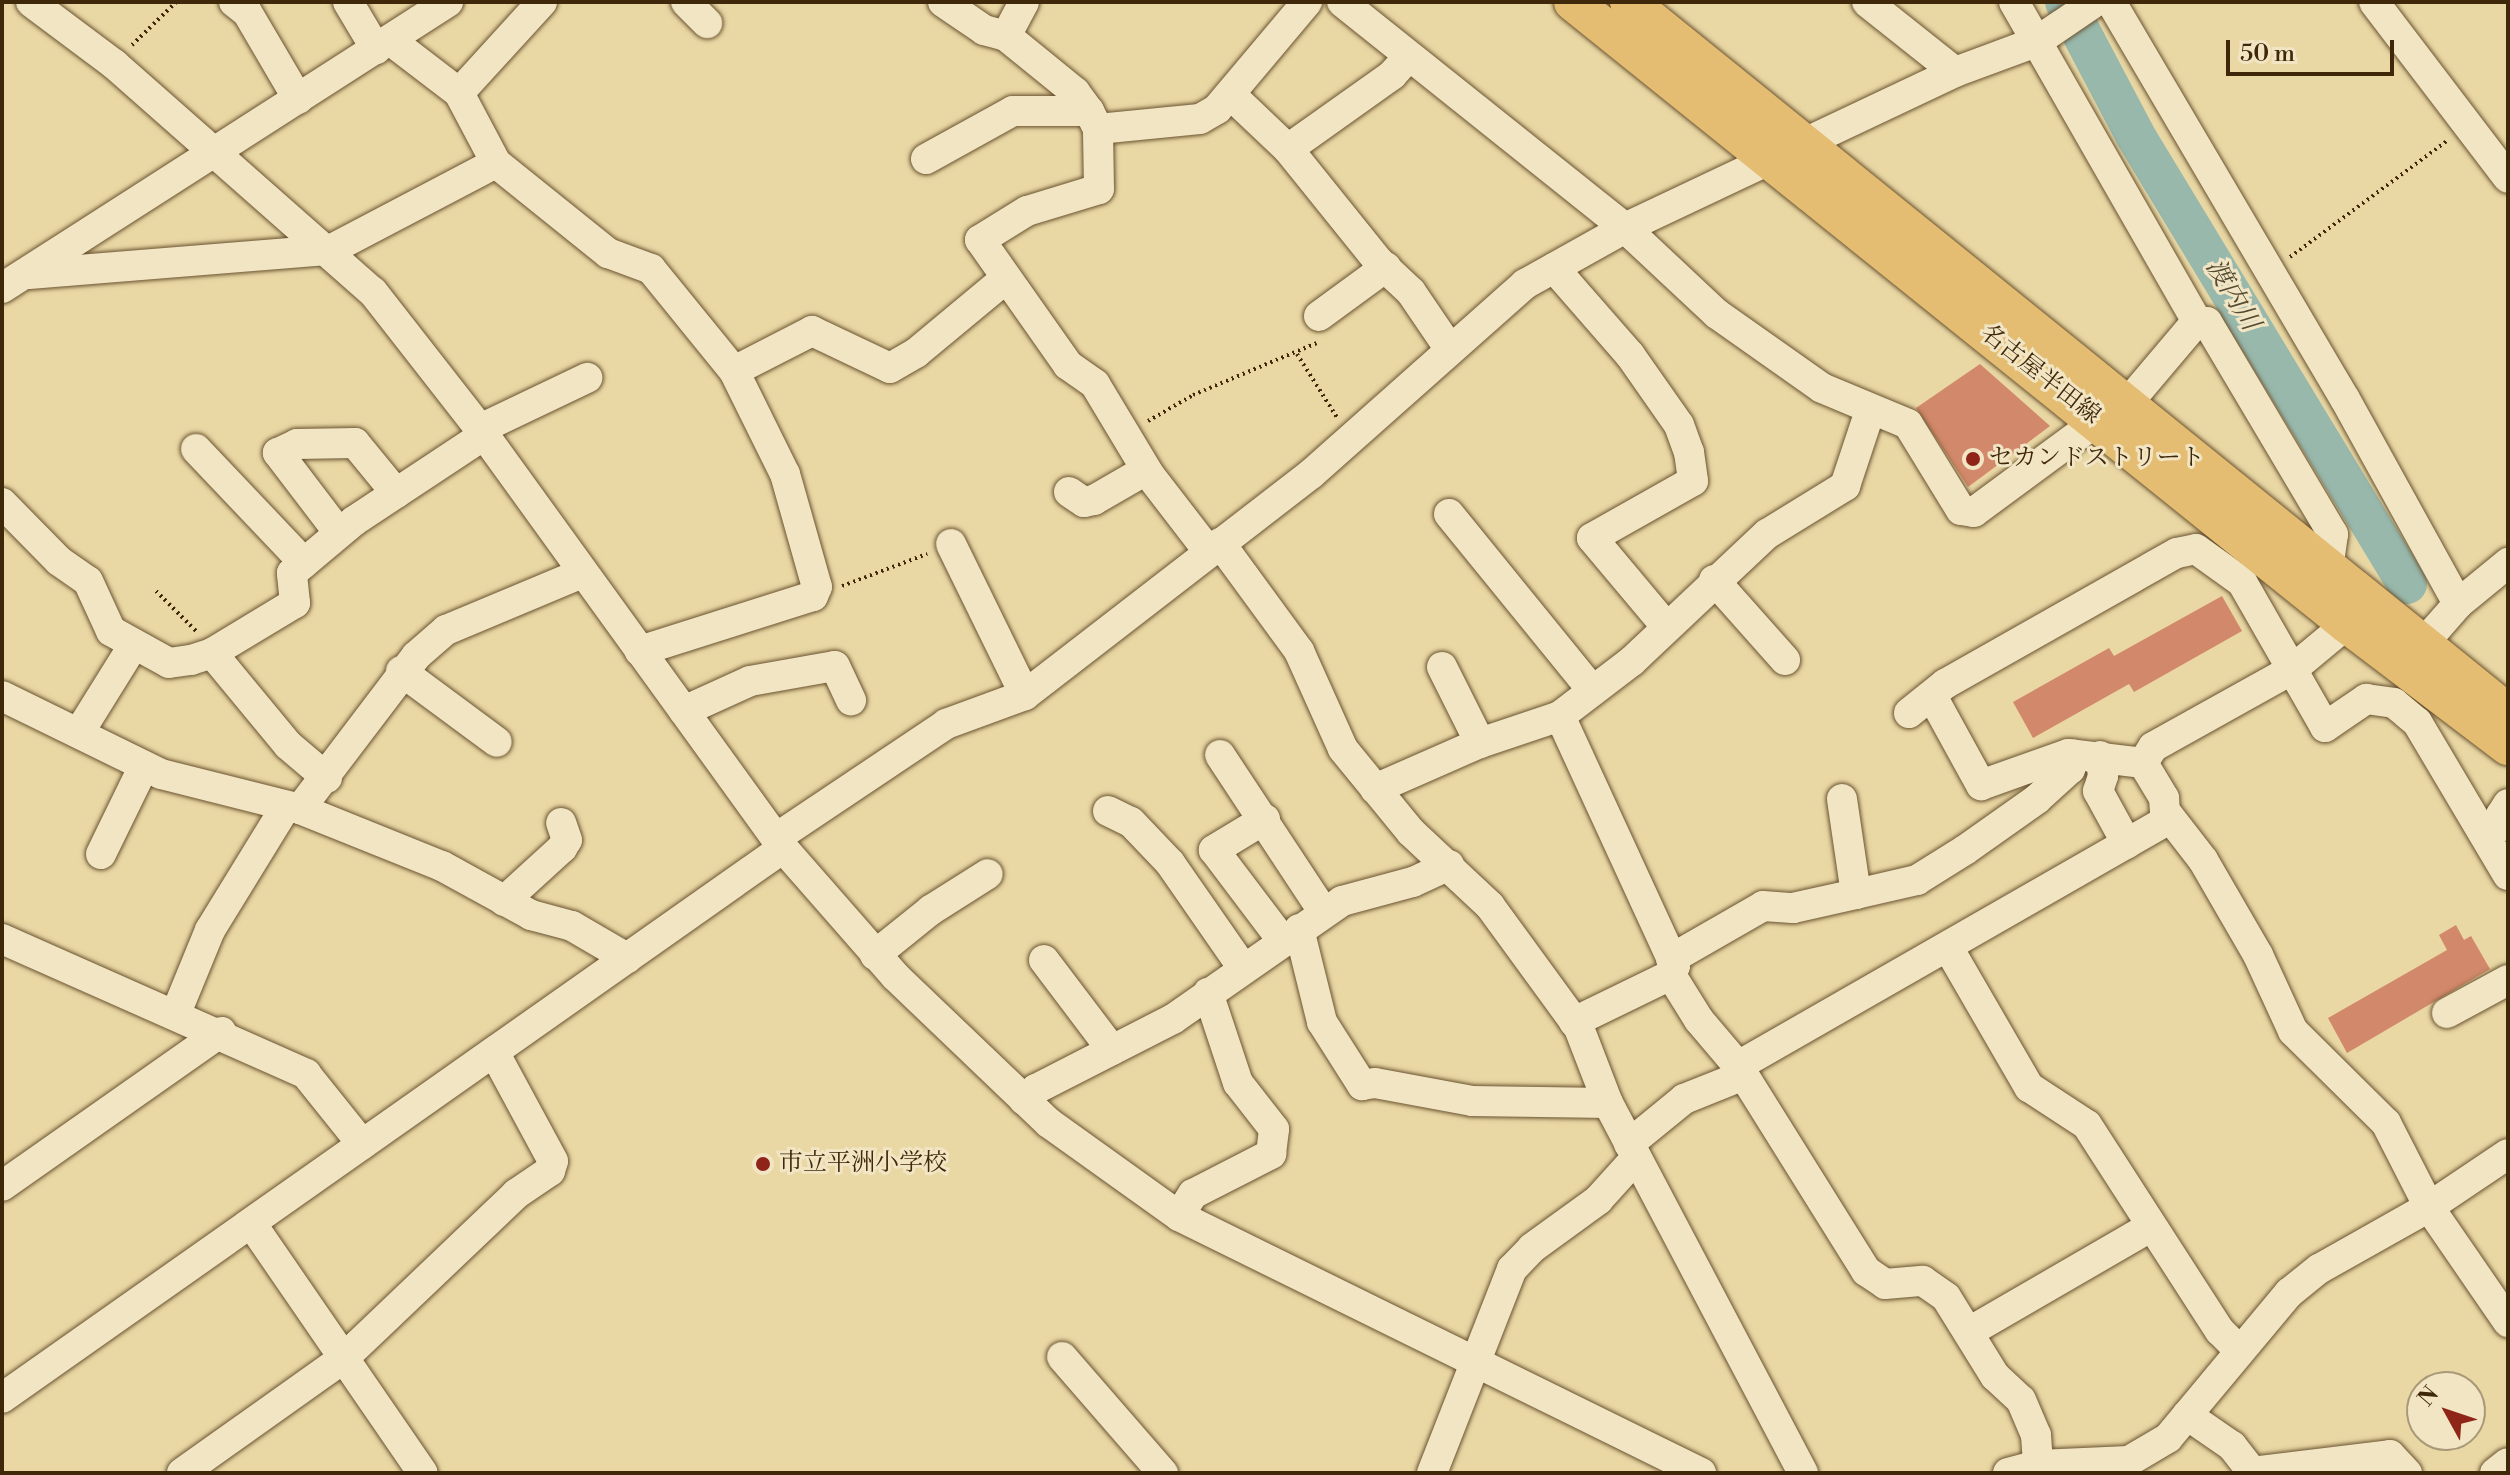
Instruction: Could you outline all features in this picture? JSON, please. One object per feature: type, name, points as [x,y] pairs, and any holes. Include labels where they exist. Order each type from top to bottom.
[{"type":"main road","name":"名古屋半田線","points":[[1573,2],[1769,162],[2328,568],[2508,713]]},
{"type":"main road","name":"名古屋半田線","points":[[1629,2],[1806,146],[2112,413],[2347,624],[2508,746]]},
{"type":"street","points":[[31,2],[114,64],[330,250],[421,348],[779,843],[875,955],[1024,1100],[1179,1216],[1701,1473]]},
{"type":"street","points":[[234,2],[247,12],[298,99]]},
{"type":"street","points":[[348,2],[383,45],[459,93],[496,163],[608,253],[651,269],[734,371],[785,474],[817,587],[813,596],[640,651]]},
{"type":"street","points":[[12,281],[448,2]]},
{"type":"street","points":[[459,93],[542,2]]},
{"type":"street","points":[[686,2],[707,23]]},
{"type":"street","points":[[943,2],[984,30],[1006,36],[1075,92],[1093,120],[1099,189],[1027,211],[980,240],[1068,365],[1095,384],[1146,470],[1283,625],[1343,749],[1411,832],[1490,906],[1574,1022],[1632,1151],[1803,1473]]},
{"type":"street","points":[[1006,36],[1024,2]]},
{"type":"street","points":[[926,159],[1013,111],[1093,120],[1200,119],[1231,95],[1307,2]]},
{"type":"street","points":[[1342,2],[1625,228],[1717,314],[1822,388],[1870,411],[1908,424],[1961,510],[1974,512],[2112,413],[2197,321]]},
{"type":"street","points":[[1867,2],[1955,72]]},
{"type":"street","points":[[2014,2],[2041,38],[2197,321]]},
{"type":"street","points":[[2374,2],[2508,178]]},
{"type":"street","points":[[2,1398],[627,958],[779,843],[946,724],[1025,695],[1350,438],[1525,284],[1625,228],[1806,146],[1955,72],[2041,38],[2100,3],[2132,40],[2458,604]]},
{"type":"street","points":[[1288,149],[1392,75],[1409,56]]},
{"type":"street","points":[[1231,95],[1288,149],[1386,267],[1411,292],[1449,348]]},
{"type":"street","points":[[12,281],[330,250],[496,163]]},
{"type":"street","points":[[1322,313],[1386,267]]},
{"type":"street","points":[[1554,268],[1630,355],[1679,425],[1689,452],[1693,481],[1592,538],[1665,625]]},
{"type":"street","points":[[734,371],[812,331],[890,368],[916,353],[1005,279]]},
{"type":"street","points":[[2197,321],[2207,322],[2333,534],[2328,568]]},
{"type":"street","points":[[2,503],[59,561],[88,581],[111,631],[133,646],[169,663],[212,653],[295,603],[292,573],[339,533],[482,432],[587,378]]},
{"type":"street","points":[[1375,789],[1480,743],[1560,716],[1632,661],[1665,625],[1767,534],[1845,486],[1870,411]]},
{"type":"street","points":[[339,533],[278,453],[297,444],[355,443],[396,493]]},
{"type":"street","points":[[196,449],[304,563]]},
{"type":"street","points":[[1069,492],[1084,502],[1094,500],[1146,470]]},
{"type":"street","points":[[1449,514],[1592,690]]},
{"type":"street","points":[[951,544],[1025,695]]},
{"type":"street","points":[[2143,763],[2087,755],[2045,758],[1997,783],[1981,785],[1921,704],[2189,549],[2207,553],[2242,582],[2325,727],[2366,699],[2394,703],[2417,722],[2508,875]]},
{"type":"street","points":[[2423,644],[2458,604],[2508,563]]},
{"type":"street","points":[[176,1013],[210,930],[293,809],[327,778],[401,671],[446,630],[582,573]]},
{"type":"street","points":[[1714,580],[1785,660]]},
{"type":"street","points":[[2143,763],[2153,747],[2293,669],[2347,624]]},
{"type":"street","points":[[80,731],[133,646]]},
{"type":"street","points":[[212,653],[288,745],[327,778]]},
{"type":"street","points":[[684,711],[750,681],[835,666],[851,701]]},
{"type":"street","points":[[1442,667],[1480,743]]},
{"type":"street","points":[[401,671],[497,742]]},
{"type":"street","points":[[2,696],[180,781],[293,809],[442,866],[504,901],[572,926],[627,958]]},
{"type":"street","points":[[1560,716],[1671,967],[1741,1071],[1866,1271],[1885,1284],[1923,1281],[1946,1297],[1995,1376],[2021,1400],[2036,1435],[2038,1465]]},
{"type":"street","points":[[1220,755],[1265,819],[1302,927],[1322,1022],[1362,1085],[1375,1083],[1472,1101],[1608,1103]]},
{"type":"street","points":[[2087,755],[2103,776],[2098,791],[2127,844]]},
{"type":"street","points":[[1574,1022],[1671,967],[1763,906],[1793,908],[1917,880],[2037,799],[2087,755]]},
{"type":"street","points":[[2143,763],[2170,819],[2203,860],[2250,941],[2293,1031],[2386,1123],[2429,1207],[2508,1322]]},
{"type":"street","points":[[101,854],[144,766]]},
{"type":"street","points":[[1842,799],[1856,894]]},
{"type":"street","points":[[2508,804],[2501,815],[2508,826]]},
{"type":"street","points":[[1108,811],[1131,822],[1170,863],[1243,968]]},
{"type":"street","points":[[1265,819],[1214,850],[1302,927]]},
{"type":"street","points":[[1432,1473],[1473,1361],[1520,1259],[1598,1200],[1632,1151],[1684,1099],[1741,1071],[2170,819]]},
{"type":"street","points":[[504,901],[562,848],[567,840],[561,823]]},
{"type":"street","points":[[1024,1100],[1173,1019],[1342,901],[1413,882],[1449,865]]},
{"type":"street","points":[[875,955],[988,874]]},
{"type":"street","points":[[2,939],[221,1032],[306,1074],[362,1144]]},
{"type":"street","points":[[1949,949],[2029,1087],[2087,1125],[2220,1331],[2239,1350]]},
{"type":"street","points":[[1044,960],[1112,1050]]},
{"type":"street","points":[[2447,1013],[2508,980]]},
{"type":"street","points":[[1179,1216],[1193,1194],[1271,1154],[1274,1129],[1238,1083],[1208,993]]},
{"type":"street","points":[[5,1178],[221,1032]]},
{"type":"street","points":[[182,1473],[344,1358],[516,1194],[550,1171],[553,1161],[494,1052]]},
{"type":"street","points":[[2008,1473],[2038,1465],[2129,1461],[2168,1438],[2289,1293],[2319,1269],[2429,1207],[2508,1154]]},
{"type":"street","points":[[251,1223],[423,1473]]},
{"type":"street","points":[[1969,1332],[2152,1226]]},
{"type":"street","points":[[1062,1357],[1163,1473]]},
{"type":"street","points":[[2187,1415],[2232,1446],[2252,1472],[2390,1455],[2407,1473]]},
{"type":"street","points":[[2495,1473],[2508,1463]]},
{"type":"path","points":[[114,64],[176,2]]},
{"type":"path","points":[[2269,273],[2468,125]]},
{"type":"path","points":[[1125,435],[1193,395],[1297,354],[1338,331],[1322,313]]},
{"type":"path","points":[[1297,354],[1350,438]]},
{"type":"path","points":[[813,596],[951,544]]},
{"type":"path","points":[[156,591],[212,653]]},
{"type":"building","name":"セカンドストリート","points":[[1980,364],[2050,426],[1968,487],[1916,408]]},
{"type":"building","points":[[2222,596],[2242,631],[2134,692],[2129,684],[2033,738],[2013,702],[2109,648],[2114,656]]},
{"type":"building","points":[[2456,925],[2464,940],[2471,936],[2490,969],[2347,1053],[2328,1018],[2447,950],[2439,935]]},
{"type":"waterway","name":"渡内川","points":[[2065,2],[2135,135],[2407,584]]},
{"type":"place","name":"セカンドストリート","points":[[1973,459]]},
{"type":"place","name":"市立平洲小学校","points":[[763,1164]]}]
